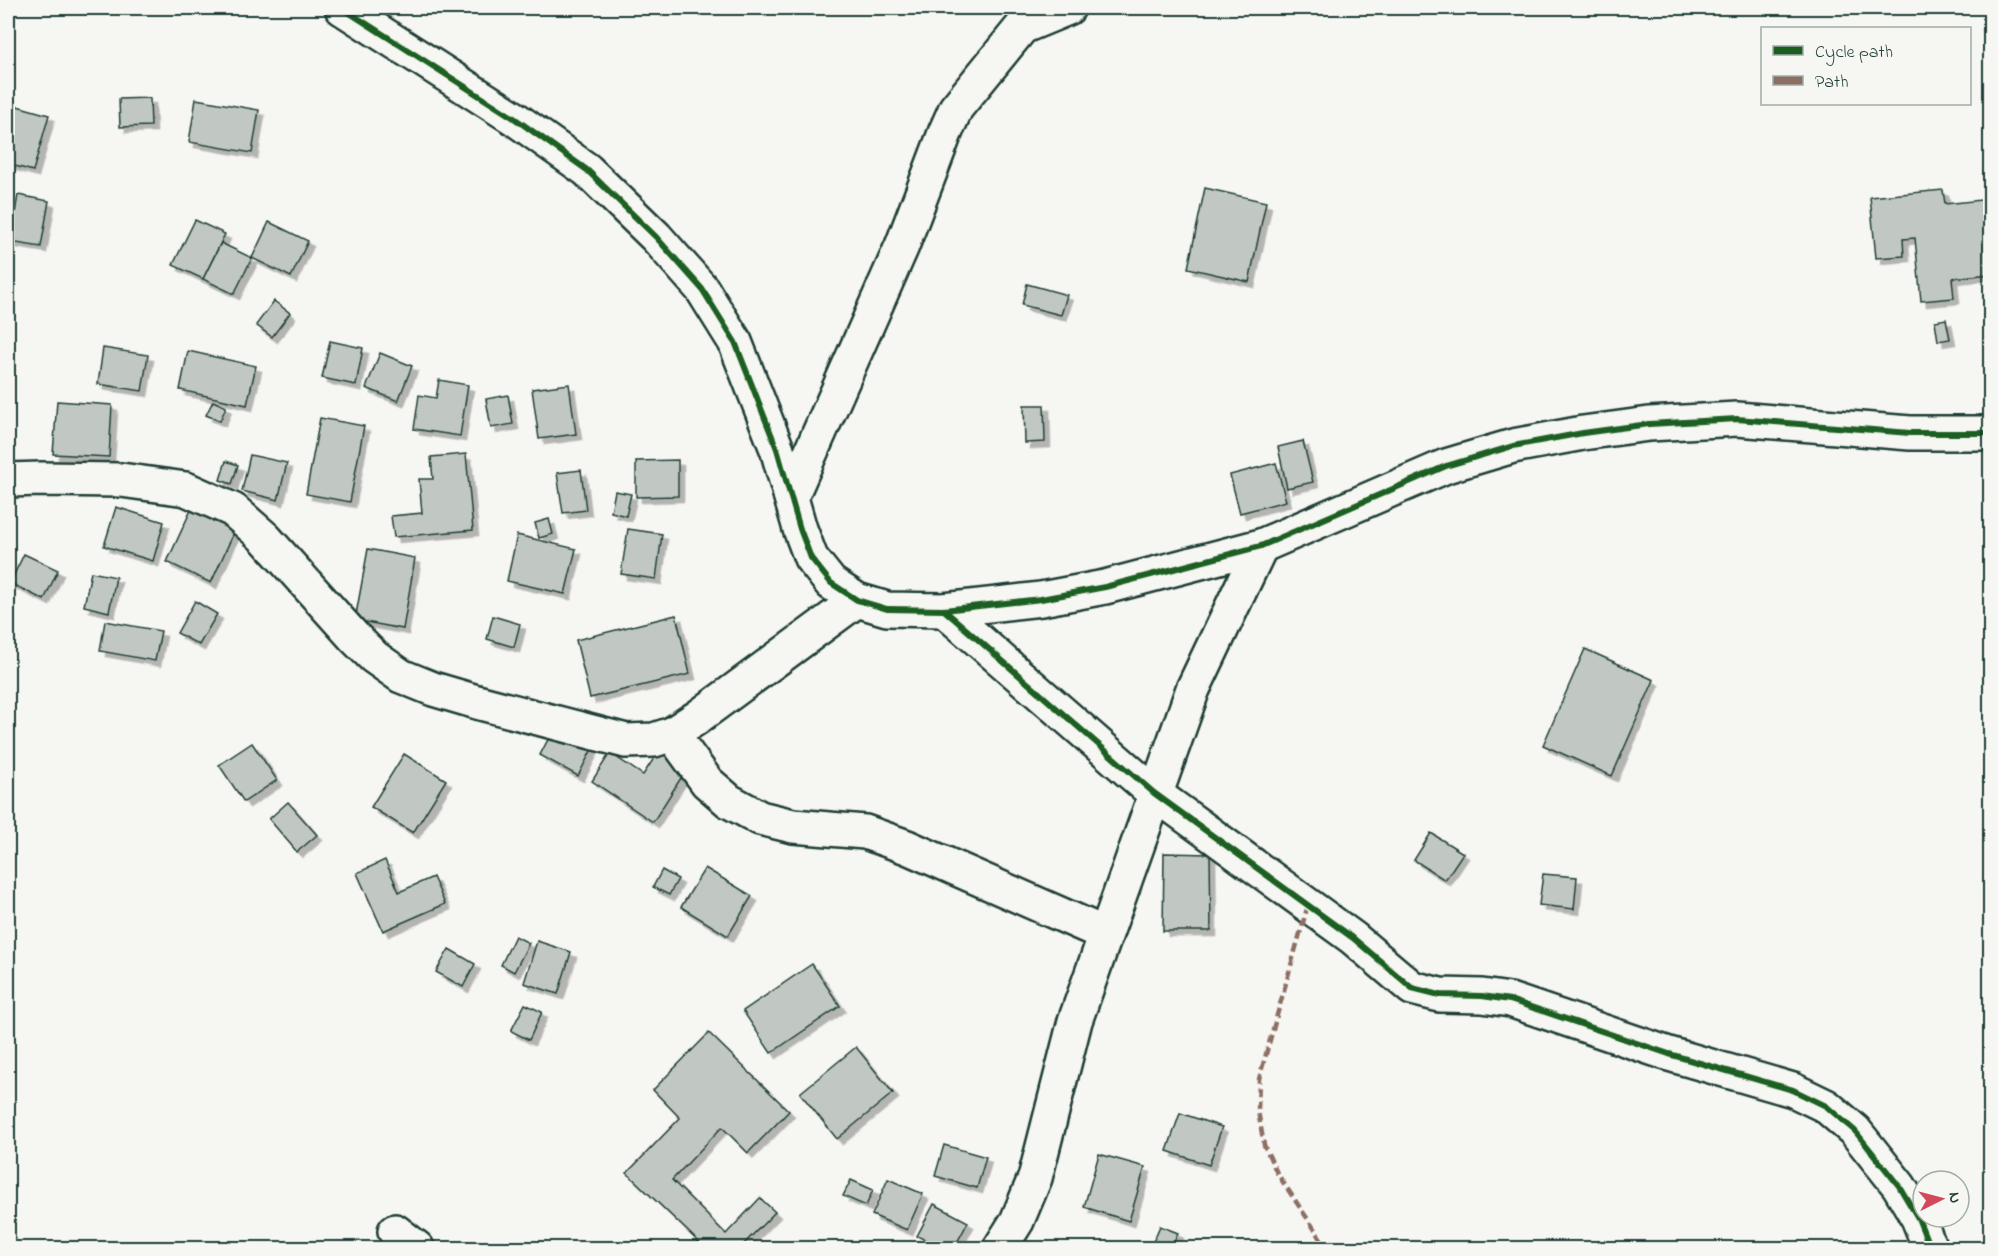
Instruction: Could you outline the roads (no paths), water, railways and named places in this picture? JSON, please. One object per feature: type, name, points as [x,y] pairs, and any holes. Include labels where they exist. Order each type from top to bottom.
[{"type":"street","points":[[342,8],[504,112],[587,170],[656,237],[702,289],[735,342],[777,449],[811,558],[831,583],[857,600],[887,609],[944,610],[1041,599],[1106,587],[1261,546],[1446,466],[1513,446],[1583,433],[1649,424],[1737,419],[1910,433],[1990,433]]},
{"type":"street","points":[[791,497],[902,246],[956,108],[1013,17],[1068,8]]},
{"type":"street","points":[[8,480],[40,478],[121,480],[186,489],[232,510],[265,538],[354,637],[374,657],[401,676],[477,702],[626,741],[654,740],[672,734],[857,600]]},
{"type":"street","points":[[999,1248],[1017,1221],[1035,1178],[1075,1021],[1193,689],[1261,546]]},
{"type":"street","points":[[944,610],[1155,793],[1353,938],[1412,988],[1440,995],[1482,996],[1510,1000],[1669,1054],[1793,1090],[1826,1106],[1855,1131],[1899,1186],[1918,1218],[1930,1248]]},
{"type":"street","points":[[672,734],[707,782],[729,801],[760,818],[793,826],[865,832],[907,847],[1105,934]]}]
